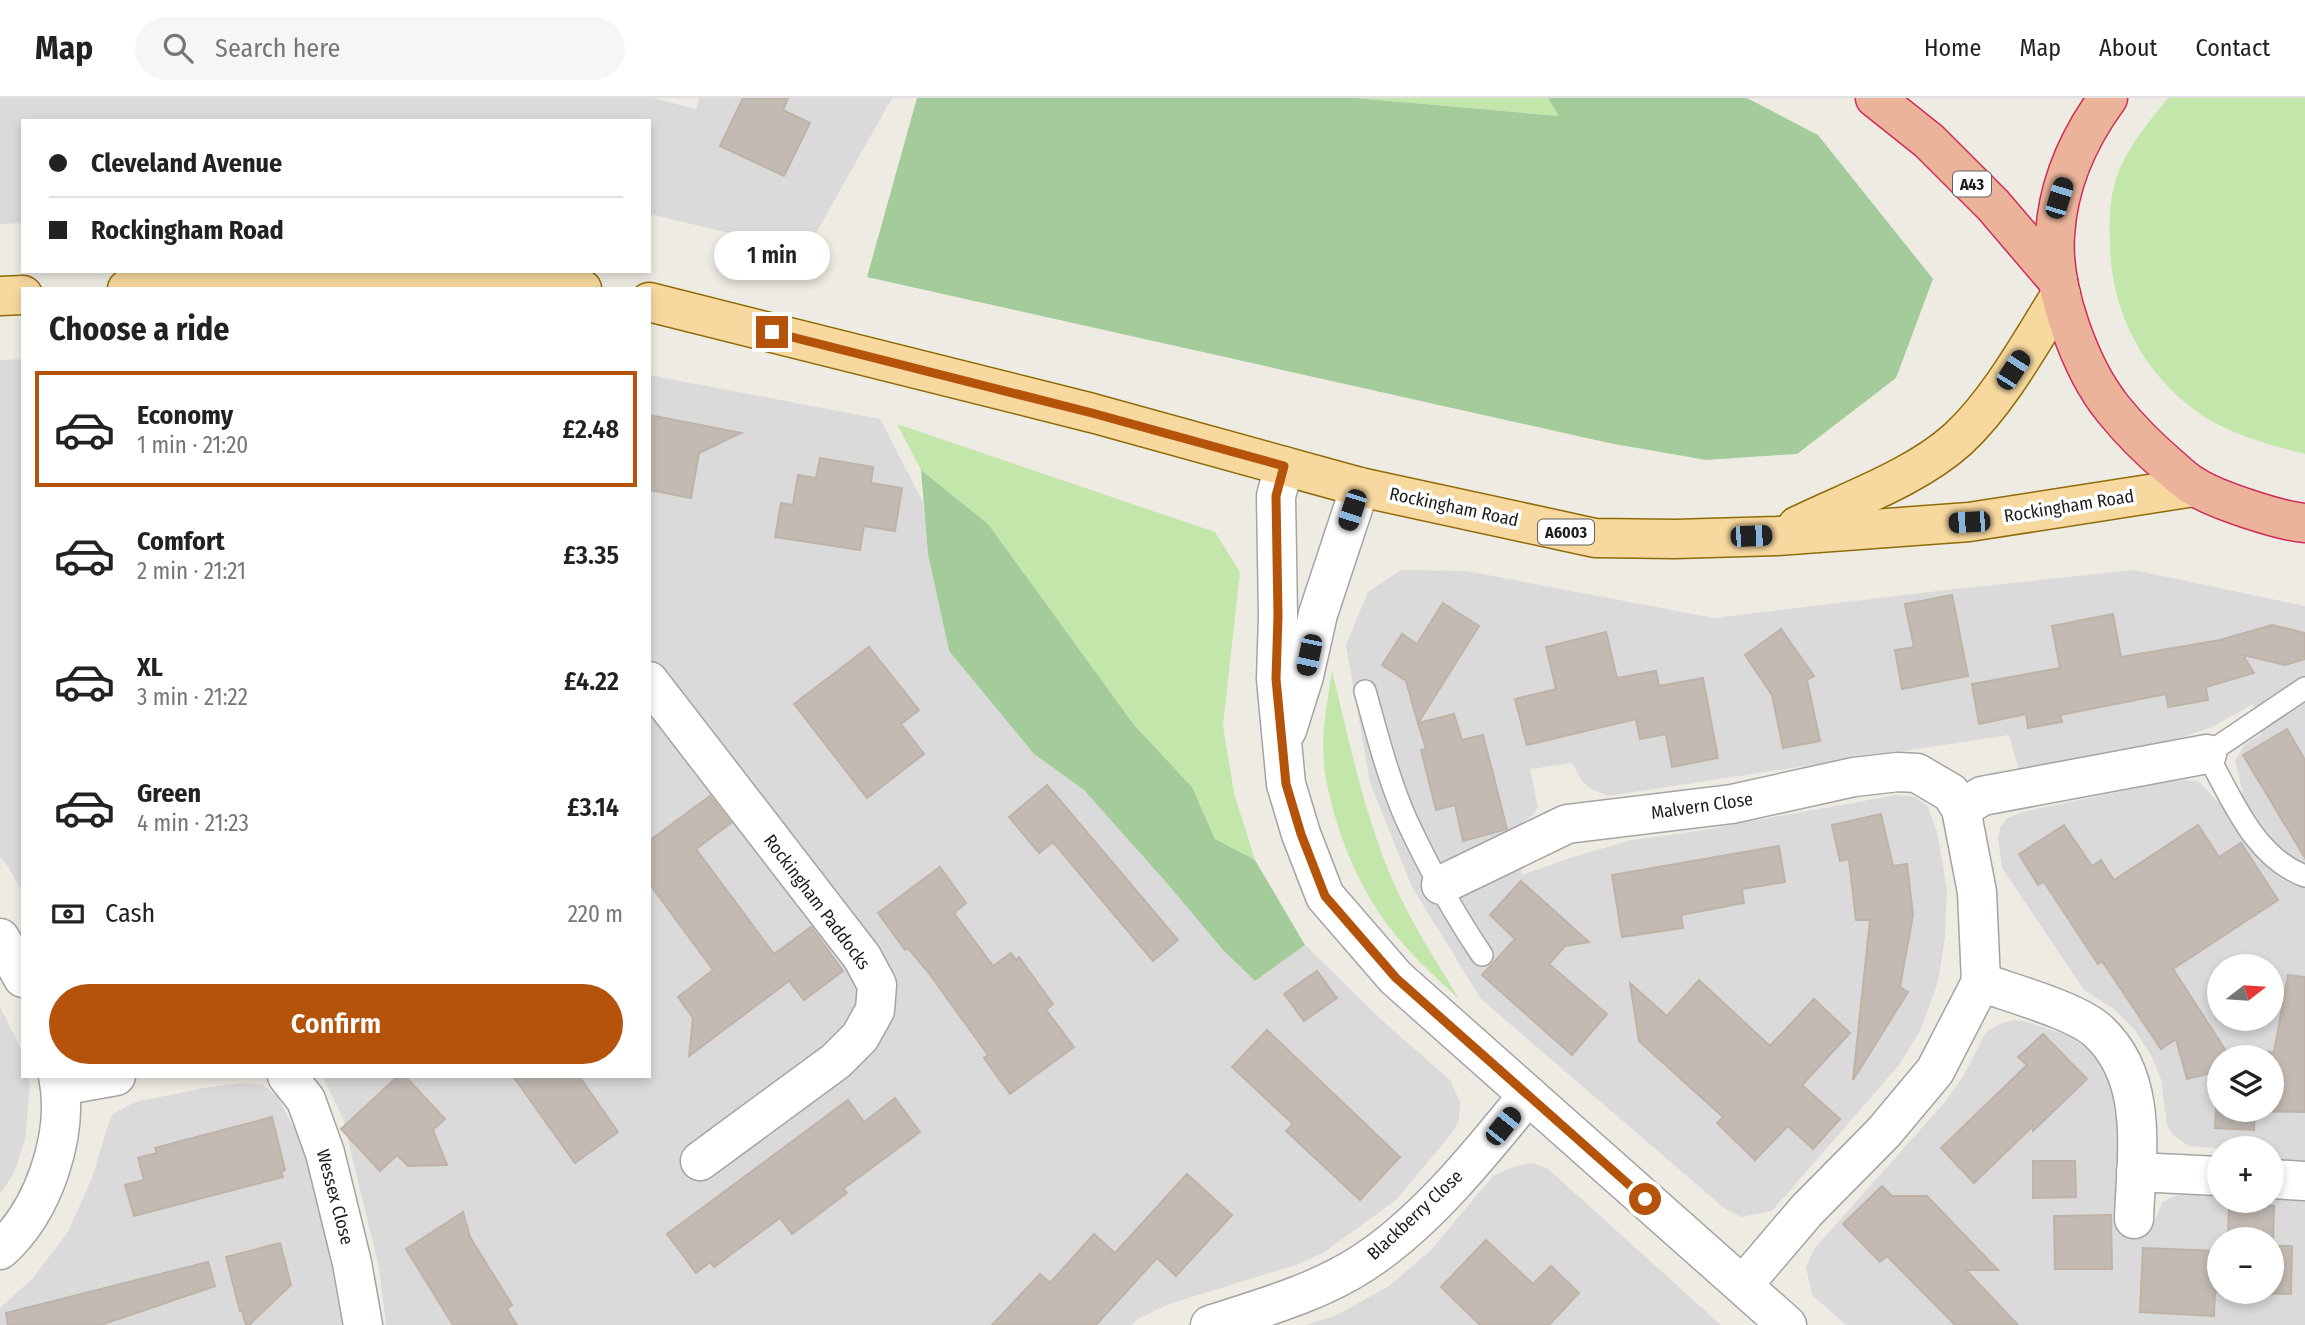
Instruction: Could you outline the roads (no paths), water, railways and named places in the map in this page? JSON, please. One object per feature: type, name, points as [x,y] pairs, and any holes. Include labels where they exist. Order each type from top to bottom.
[{"type":"highway","name":"A43","points":[[1875,98],[1929,141],[1993,205],[2060,288]]},
{"type":"highway","name":"A43","points":[[2108,98],[2089,125],[2071,160],[2059,198],[2054,237],[2060,288],[2071,330],[2085,362],[2111,407],[2146,447],[2194,487],[2291,522],[2305,523]]},
{"type":"main road","points":[[264,287],[470,284],[537,287]]},
{"type":"main road","name":"Rockingham Road","points":[[1777,536],[1927,462],[1958,438],[1999,390],[2060,288]]},
{"type":"main road","points":[[0,296],[21,295]]},
{"type":"main road","name":"Rockingham Road","points":[[651,303],[1092,413],[1360,487],[1595,538],[1777,536],[1969,522],[2194,487]]},
{"type":"street","points":[[1284,466],[1276,496],[1276,679],[1286,784],[1301,834],[1325,896],[1396,978],[1787,1325]]},
{"type":"street","points":[[1283,745],[1304,676],[1318,614],[1360,487]]},
{"type":"street","name":"Rockingham Paddocks","points":[[651,684],[862,957],[877,985],[875,1010],[860,1037],[852,1045],[835,1061],[700,1161]]},
{"type":"street","points":[[1743,1285],[1807,1210],[1884,1132],[1935,1071],[1981,982],[1977,892],[1961,809],[1982,796],[2207,754]]},
{"type":"street","name":"Malvern Close","points":[[1441,885],[1567,824],[1732,804],[1854,777],[1898,772],[1917,773],[1951,793],[1961,809]]},
{"type":"street","points":[[0,938],[21,975]]},
{"type":"street","points":[[1981,982],[2036,1000],[2098,1030],[2124,1064],[2134,1094],[2137,1143],[2134,1219]]},
{"type":"street","points":[[0,1250],[27,1217],[47,1181],[58,1138],[59,1081],[93,1078]]},
{"type":"street","name":"Wessex Close","points":[[288,1078],[306,1100],[325,1153],[352,1263],[363,1325]]},
{"type":"street","name":"Blackberry Close","points":[[1230,1322],[1314,1290],[1363,1263],[1457,1179],[1528,1095]]},
{"type":"street","points":[[2136,1172],[2207,1175]]},
{"type":"street","points":[[2284,1180],[2305,1181]]},
{"type":"lane","points":[[2305,688],[2207,754],[2259,844],[2286,869],[2305,876]]},
{"type":"lane","points":[[1365,691],[1383,756],[1406,819],[1465,930],[1482,955]]}]
